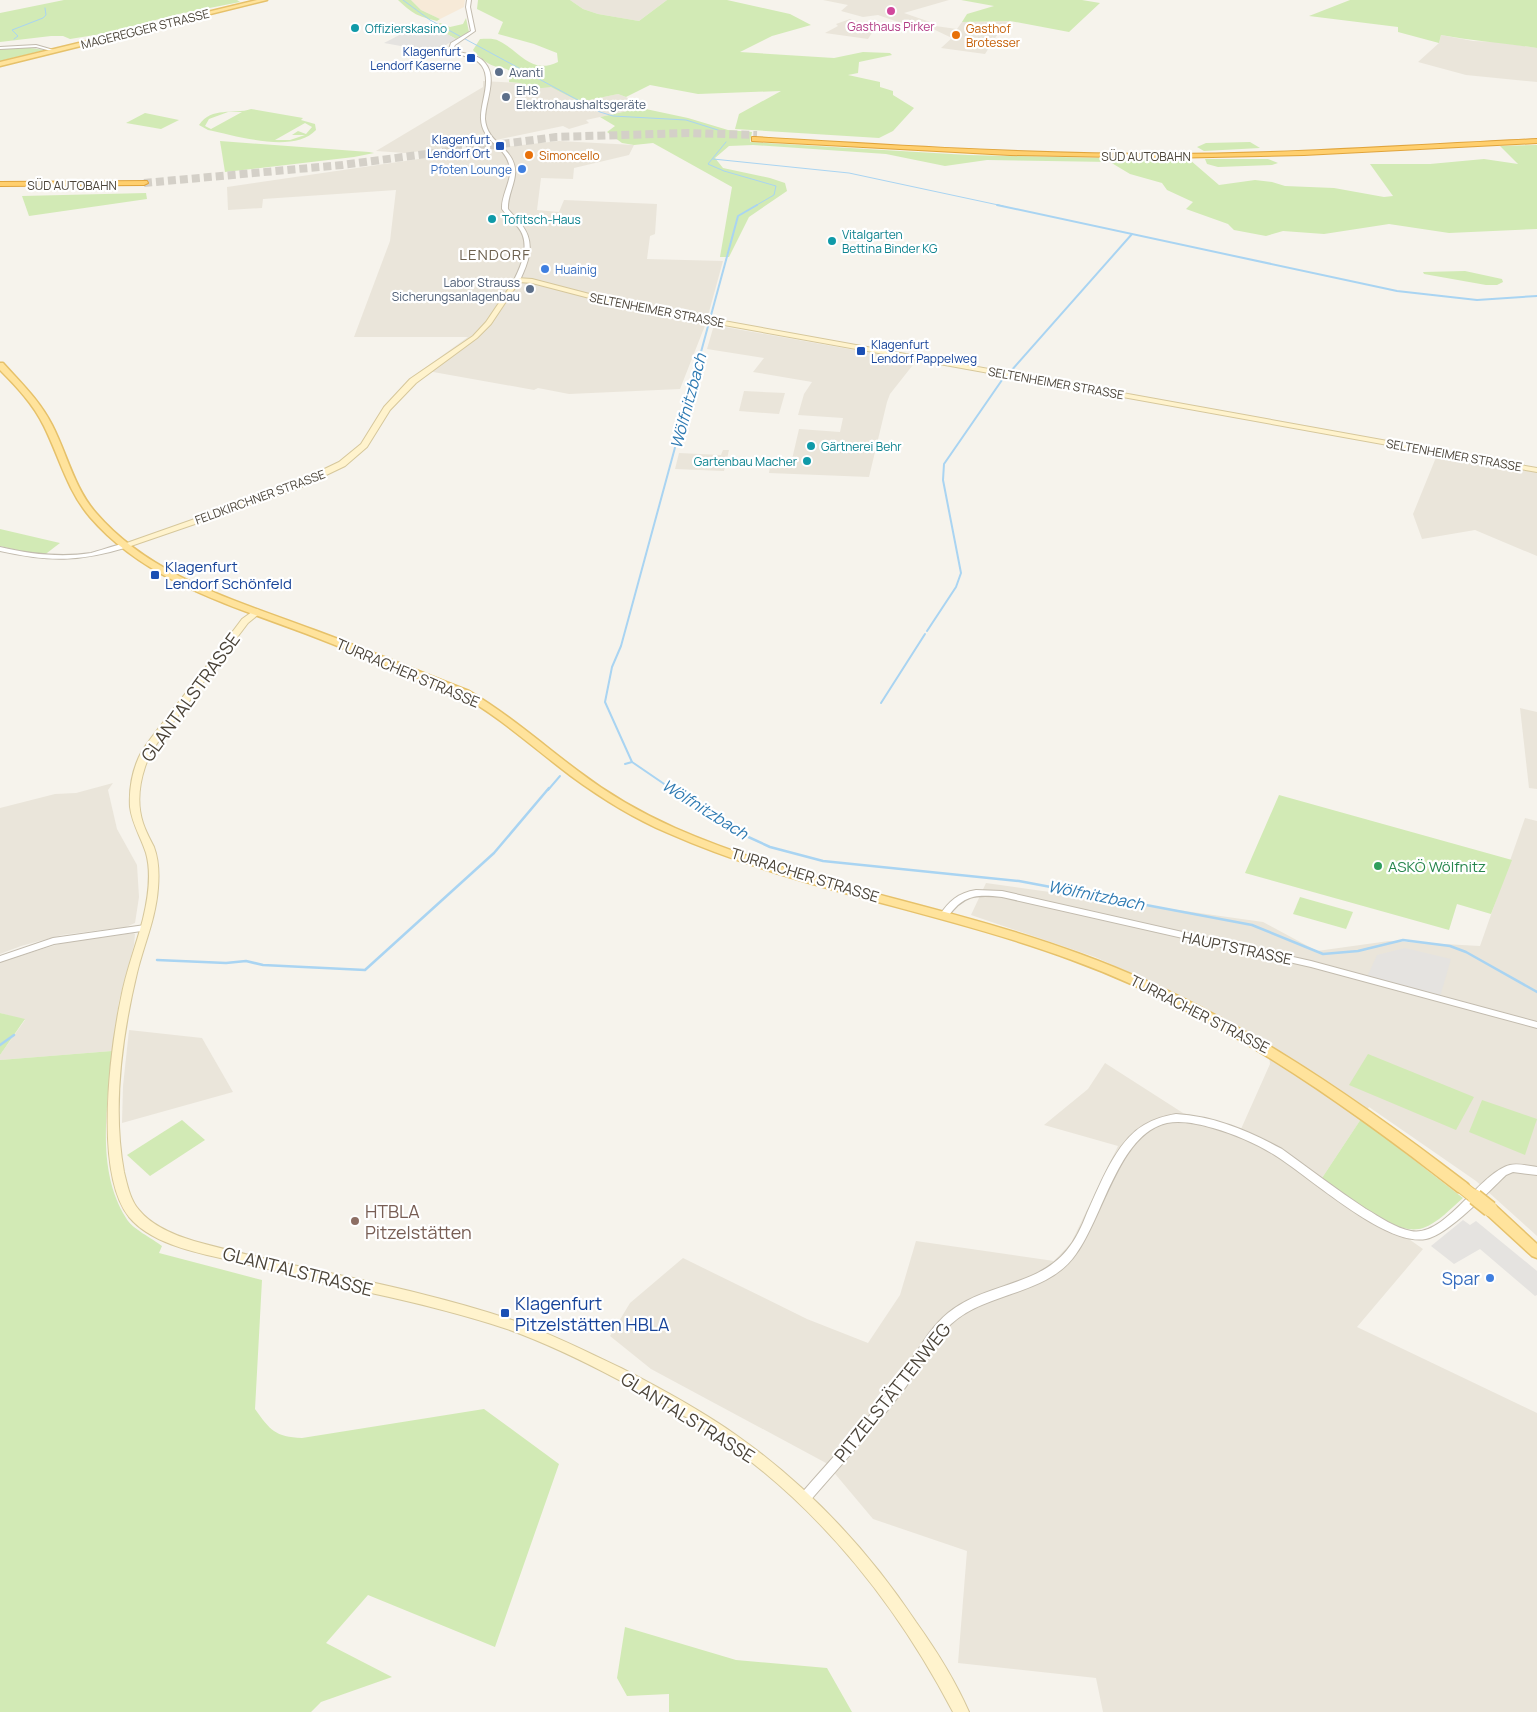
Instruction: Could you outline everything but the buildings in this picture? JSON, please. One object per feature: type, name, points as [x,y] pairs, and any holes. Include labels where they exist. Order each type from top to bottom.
[{"type":"highway","name":"SÜD AUTOBAHN","points":[[756,137],[974,152],[1164,156],[1334,153],[1537,139]]},
{"type":"highway","name":"SÜD AUTOBAHN","points":[[0,186],[143,185]]},
{"type":"main road","name":"MAGEREGGER STRASSE","points":[[0,64],[264,0]]},
{"type":"main road","name":"SELTENHEIMER STRASSE","points":[[517,280],[532,281],[624,306],[1537,470]]},
{"type":"main road","name":"FELDKIRCHNER STRASSE","points":[[125,545],[294,487],[342,464],[364,445],[386,409],[398,396],[485,327],[517,280]]},
{"type":"main road","name":"TURRACHER STRASSE","points":[[0,366],[27,393],[42,414],[85,503],[93,515],[125,545],[183,582],[464,693],[499,713],[593,787],[637,814],[682,835],[771,866],[1020,938],[1138,981],[1222,1023],[1315,1078],[1389,1130],[1490,1209],[1537,1252]]},
{"type":"main road","name":"GLANTALSTRASSE","points":[[256,612],[239,629],[153,743],[141,763],[134,797],[138,822],[152,858],[150,910],[125,1004],[118,1049],[114,1106],[116,1156],[122,1185],[131,1209],[148,1226],[179,1241],[271,1266],[468,1313],[509,1325],[554,1343],[661,1396],[761,1461],[804,1499],[878,1580],[898,1608],[961,1712]]},
{"type":"street","name":"FELDKIRCHNER STRASSE","points":[[469,0],[468,7],[474,30],[458,41],[451,49],[480,60],[486,70],[488,83],[484,126],[493,143],[507,155],[512,166],[512,173],[505,194],[505,209],[522,228],[527,250],[526,259],[517,280]]},
{"type":"street","name":"MAGEREGGER STRASSE","points":[[0,48],[42,47],[55,51]]},
{"type":"street","points":[[0,549],[30,557],[64,560],[91,556],[125,545]]},
{"type":"street","name":"HAUPTSTRASSE","points":[[944,916],[951,904],[967,894],[977,892],[1002,894],[1311,964],[1537,1025]]},
{"type":"street","points":[[0,959],[53,941],[145,928]]},
{"type":"street","name":"PITZELSTÄTTENWEG","points":[[804,1499],[900,1387],[945,1323],[972,1304],[1038,1281],[1058,1268],[1072,1252],[1085,1231],[1112,1172],[1128,1147],[1146,1127],[1162,1120],[1177,1118],[1202,1122],[1240,1134],[1277,1152],[1361,1211],[1406,1234],[1424,1236],[1441,1226],[1502,1172],[1513,1168],[1537,1171]]},
{"type":"shaded area","points":[[411,0],[465,0],[464,7],[440,19],[421,10]]},
{"type":"shaded area","points":[[570,0],[667,0],[639,21],[598,14],[583,9]]},
{"type":"shaded area","points":[[823,0],[949,0],[904,13],[930,22],[928,25],[957,29],[962,22],[1010,21],[999,32],[985,54],[941,48],[952,38],[933,29],[898,22],[878,15],[863,17],[841,11],[848,5]]},
{"type":"shaded area","points":[[850,19],[875,28],[868,39],[825,33],[838,26],[836,24]]},
{"type":"shaded area","points":[[415,27],[434,27],[456,39],[434,52],[384,43]]},
{"type":"shaded area","points":[[1441,35],[1473,41],[1498,42],[1537,48],[1537,82],[1466,75],[1418,62],[1439,43]]},
{"type":"shaded area","points":[[483,81],[520,83],[533,89],[551,86],[580,102],[618,94],[626,97],[641,108],[586,120],[589,123],[569,129],[563,126],[472,145],[405,153],[376,151],[483,87]]},
{"type":"shaded area","points":[[559,141],[634,145],[629,155],[574,168],[573,179],[541,178],[537,210],[559,212],[564,200],[657,204],[655,234],[650,236],[647,259],[723,261],[706,323],[680,389],[569,394],[538,388],[534,390],[422,370],[468,337],[354,337],[390,241],[396,190],[263,199],[262,208],[228,210],[227,187],[494,148]]},
{"type":"shaded area","points":[[714,325],[916,361],[890,394],[869,477],[769,473],[770,467],[790,468],[799,429],[840,432],[843,418],[798,415],[804,394],[812,382],[753,372],[764,358],[707,349]]},
{"type":"shaded area","points":[[744,391],[785,393],[779,414],[739,411]]},
{"type":"shaded area","points":[[723,450],[729,450],[724,471],[675,469],[679,453],[721,455]]},
{"type":"shaded area","points":[[1439,450],[1537,468],[1537,556],[1475,530],[1422,539],[1413,514]]},
{"type":"shaded area","points":[[1520,708],[1537,712],[1537,789],[1529,788]]},
{"type":"shaded area","points":[[113,783],[108,790],[117,829],[137,865],[139,897],[135,923],[126,927],[62,935],[0,954],[0,808],[55,794],[76,793]]},
{"type":"shaded area","points":[[1525,818],[1537,821],[1537,1236],[1476,1181],[1369,1107],[1322,1178],[1423,1249],[1357,1327],[1537,1413],[1537,1712],[1103,1712],[1096,1678],[958,1663],[967,1551],[873,1519],[826,1463],[651,1369],[610,1336],[630,1303],[683,1258],[807,1319],[868,1343],[900,1295],[916,1241],[1054,1261],[1071,1243],[1118,1146],[1044,1125],[1088,1089],[1105,1063],[1183,1113],[1241,1129],[1270,1064],[1267,1042],[1175,993],[1095,957],[971,915],[986,883],[1263,922],[1317,951],[1389,941],[1480,946]]},
{"type":"shaded area","points":[[135,934],[134,945],[119,1001],[112,1051],[0,1060],[0,1055],[25,1020],[0,1013],[0,962],[62,943]]},
{"type":"shaded area","points":[[1405,948],[1451,959],[1440,997],[1367,977],[1377,955]]},
{"type":"shaded area","points":[[129,1030],[202,1038],[233,1092],[122,1123],[123,1086]]},
{"type":"shaded area","points":[[1463,1220],[1470,1225],[1476,1221],[1537,1271],[1537,1295],[1535,1296],[1480,1249],[1454,1264],[1431,1246]]},
{"type":"green space","points":[[64,0],[237,0],[240,2],[179,14],[101,34],[70,39],[63,36],[51,36],[0,42],[0,13]]},
{"type":"green space","points":[[398,0],[411,0],[421,10],[440,19],[437,21],[420,16]]},
{"type":"green space","points":[[478,0],[570,0],[583,9],[598,14],[639,21],[667,0],[727,0],[790,14],[811,25],[772,36],[740,52],[834,58],[863,52],[890,53],[892,55],[859,62],[858,73],[848,75],[880,82],[880,87],[893,91],[893,95],[914,108],[893,131],[879,138],[735,129],[739,114],[781,91],[698,94],[650,85],[626,97],[618,94],[580,102],[551,87],[533,89],[520,83],[509,82],[510,71],[491,65],[477,55],[473,50],[480,39],[492,39],[507,46],[533,64],[540,66],[558,62],[557,53],[534,44],[498,34],[503,22],[477,9]]},
{"type":"green space","points":[[961,0],[1082,0],[1100,3],[1069,32],[1010,21],[962,22],[967,14],[994,6]]},
{"type":"green space","points":[[1350,0],[1537,0],[1537,48],[1441,35],[1439,43],[1398,32],[1398,27],[1309,16]]},
{"type":"green space","points":[[466,18],[469,32],[456,39],[434,27],[440,23],[450,27],[463,24]]},
{"type":"green space","points":[[23,47],[45,50],[0,61],[0,49]]},
{"type":"green space","points":[[641,108],[688,118],[728,130],[752,132],[750,142],[968,155],[1190,160],[1219,185],[1255,180],[1285,186],[1334,188],[1384,197],[1393,196],[1370,164],[1430,164],[1484,159],[1518,164],[1500,146],[1537,145],[1537,229],[1449,233],[1389,224],[1324,234],[1283,231],[1266,236],[1234,230],[1228,224],[1186,209],[1193,202],[1167,190],[1162,183],[1130,174],[1110,162],[987,160],[945,166],[886,154],[753,145],[729,146],[715,158],[723,168],[785,183],[787,191],[749,217],[729,257],[720,257],[732,187],[653,143],[634,145],[622,143],[607,132],[615,126],[600,117]]},
{"type":"green space","points":[[251,109],[303,118],[301,120],[315,124],[316,130],[306,137],[294,141],[280,142],[234,136],[208,130],[199,125],[204,119],[216,113],[223,112]],"holes":[[[228,112],[242,112],[211,129],[205,126],[209,119]],[[305,123],[312,127],[306,134],[298,131],[292,135],[305,135],[290,140],[275,140]]]},
{"type":"green space","points":[[145,113],[179,120],[161,129],[126,123]]},
{"type":"green space","points":[[220,141],[369,152],[374,153],[225,172]]},
{"type":"green space","points":[[1250,142],[1260,148],[1204,151],[1197,147],[1206,143]]},
{"type":"green space","points":[[1205,159],[1268,159],[1278,163],[1272,165],[1218,167],[1207,164]]},
{"type":"green space","points":[[146,193],[147,199],[29,216],[22,196]]},
{"type":"green space","points":[[1465,271],[1502,279],[1503,282],[1497,285],[1486,285],[1424,274],[1423,272]]},
{"type":"green space","points":[[0,529],[60,543],[43,556],[0,546]]},
{"type":"green space","name":"ASKÖ Wölfnitz","points":[[1279,795],[1512,860],[1491,914],[1457,904],[1449,930],[1245,873]]},
{"type":"green space","points":[[1300,897],[1353,912],[1346,929],[1293,914]]},
{"type":"green space","points":[[0,1013],[25,1019],[0,1055]]},
{"type":"green space","points":[[112,1051],[106,1136],[110,1179],[116,1199],[129,1222],[137,1230],[162,1246],[159,1253],[262,1280],[255,1409],[269,1427],[285,1436],[302,1438],[484,1409],[559,1464],[495,1647],[368,1595],[326,1643],[392,1677],[321,1702],[311,1712],[0,1712],[0,1060]]},
{"type":"green space","points":[[1368,1054],[1474,1097],[1456,1130],[1349,1085]]},
{"type":"green space","points":[[1482,1100],[1537,1119],[1525,1155],[1469,1132]]},
{"type":"green space","points":[[1361,1119],[1463,1198],[1429,1226],[1411,1229],[1398,1227],[1370,1213],[1322,1178]]},
{"type":"green space","points":[[182,1120],[205,1140],[150,1176],[127,1155]]},
{"type":"green space","points":[[625,1627],[736,1660],[827,1668],[852,1712],[669,1712],[669,1694],[627,1696],[617,1678]]},
{"type":"waterway","name":"Wölfnitzbach","points":[[403,0],[430,20],[600,112],[613,116],[686,120],[721,131]]},
{"type":"waterway","points":[[14,39],[18,36],[12,30],[43,18],[46,15],[45,8]]},
{"type":"waterway","name":"Wölfnitzbach","points":[[726,142],[708,164],[724,171],[776,186],[774,195],[755,206]]},
{"type":"waterway","points":[[713,159],[849,173],[1003,206]]},
{"type":"waterway","name":"Wölfnitzbach","points":[[632,762],[605,702],[612,667],[621,646],[738,216],[757,205]]},
{"type":"waterway","points":[[997,205],[1132,234]]},
{"type":"waterway","points":[[1011,371],[1132,234]]},
{"type":"waterway","points":[[1132,234],[1397,291],[1477,300],[1537,296]]},
{"type":"waterway","points":[[927,631],[956,587],[961,573],[943,480],[944,464],[1002,380]]},
{"type":"waterway","points":[[881,703],[925,634]]},
{"type":"waterway","name":"Wölfnitzbach","points":[[625,764],[632,762]]},
{"type":"waterway","name":"Wölfnitzbach","points":[[632,762],[673,790]]},
{"type":"waterway","points":[[548,790],[560,776]]},
{"type":"waterway","points":[[157,960],[226,963],[246,961],[263,965],[365,970],[494,853],[549,788]]},
{"type":"waterway","name":"Wölfnitzbach","points":[[671,788],[733,830],[770,847],[823,861],[1019,881],[1252,925],[1323,954],[1358,951],[1403,940],[1450,946],[1466,952],[1537,992]]},
{"type":"waterway","points":[[0,1045],[14,1035]]},
{"type":"tunnel","points":[[144,183],[342,165],[556,137],[688,133],[757,135]]},
{"type":"place","name":"Gasthaus Pirker","points":[[891,11]]},
{"type":"place","name":"Offizierskasino","points":[[355,28]]},
{"type":"place","name":"Gasthof Brotesser","points":[[956,35]]},
{"type":"place","name":"Klagenfurt Lendorf Kaserne","points":[[471,58]]},
{"type":"place","name":"Avanti","points":[[499,72]]},
{"type":"place","name":"EHS Elektrohaushaltsgeräte","points":[[506,97]]},
{"type":"place","name":"Klagenfurt Lendorf Ort","points":[[500,146]]},
{"type":"place","name":"Simoncello","points":[[529,155]]},
{"type":"place","name":"Pfoten Lounge","points":[[522,169]]},
{"type":"place","name":"Tofitsch-Haus","points":[[492,219]]},
{"type":"place","name":"Vitalgarten Bettina Binder KG","points":[[832,241]]},
{"type":"place","name":"Huainig","points":[[545,269]]},
{"type":"place","name":"Labor Strauss Sicherungsanlagenbau","points":[[530,289]]},
{"type":"place","name":"Klagenfurt Lendorf Pappelweg","points":[[861,351]]},
{"type":"place","name":"Gärtnerei Behr","points":[[811,446]]},
{"type":"place","name":"Gartenbau Macher","points":[[807,461]]},
{"type":"place","name":"Klagenfurt Lendorf Schönfeld","points":[[155,575]]},
{"type":"place","name":"ASKÖ Wölfnitz","points":[[1378,866]]},
{"type":"place","name":"HTBLA Pitzelstätten","points":[[355,1221]]},
{"type":"place","name":"Spar","points":[[1490,1278]]},
{"type":"place","name":"Klagenfurt Pitzelstätten HBLA","points":[[505,1313]]},
{"type":"district","name":"LENDORF","points":[[495,254]]}]
